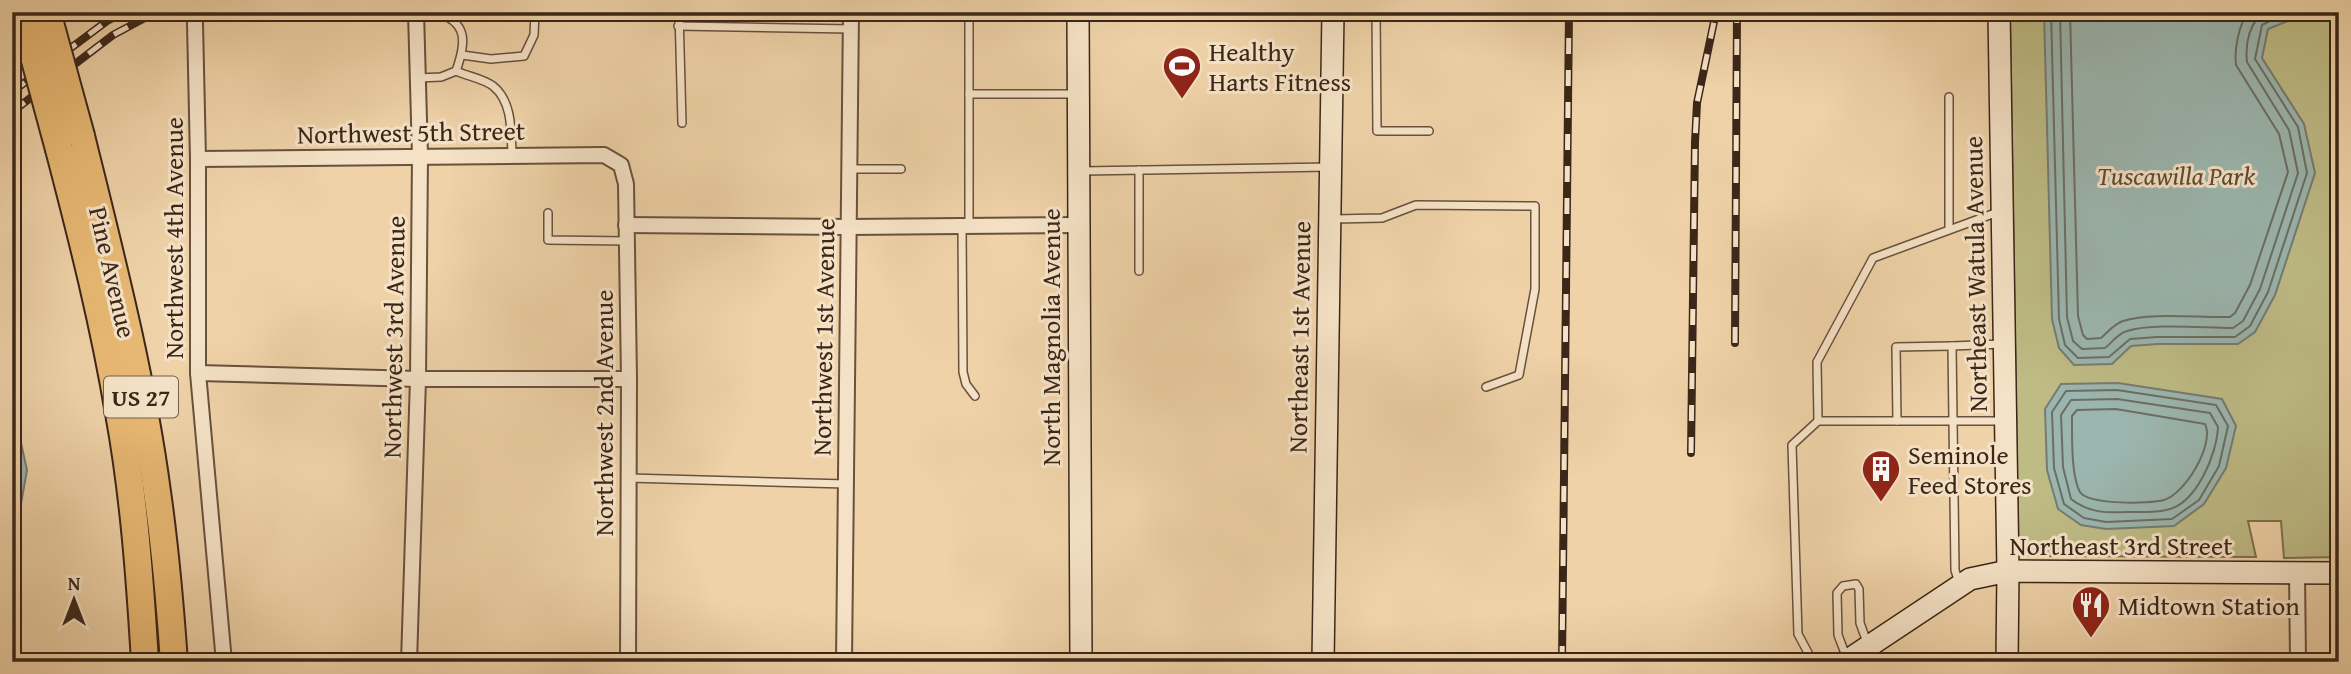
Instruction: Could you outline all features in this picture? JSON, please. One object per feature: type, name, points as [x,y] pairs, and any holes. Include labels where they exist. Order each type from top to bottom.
[{"type":"highway","name":"Pine Avenue","points":[[22,12],[70,143],[126,321],[157,490],[169,586],[174,662]]},
{"type":"highway","name":"Pine Avenue","points":[[47,12],[70,143],[82,236],[120,415],[139,575],[145,662]]},
{"type":"main road","name":"North Magnolia Avenue","points":[[1078,12],[1081,662]]},
{"type":"main road","name":"Northeast 1st Avenue","points":[[1323,662],[1333,12]]},
{"type":"main road","name":"Northeast Watula Avenue","points":[[1999,12],[2008,571],[2007,662]]},
{"type":"main road","name":"Northeast 3rd Street","points":[[1846,661],[1970,579],[2008,571],[2339,573]]},
{"type":"street","name":"Northwest 3rd Avenue","points":[[409,662],[418,379],[420,156],[416,12]]},
{"type":"street","name":"Northwest 1st Avenue","points":[[844,662],[851,12]]},
{"type":"street","name":"Northwest 4th Avenue","points":[[195,23],[198,373],[224,662]]},
{"type":"street","name":"Northwest 5th Street","points":[[198,159],[604,155],[621,165]]},
{"type":"street","name":"Northwest 2nd Avenue","points":[[621,165],[626,184],[629,379],[628,662]]},
{"type":"street","points":[[626,225],[848,228],[1077,225]]},
{"type":"street","points":[[198,373],[418,379],[629,379]]},
{"type":"street","points":[[2297,573],[2298,662]]},
{"type":"lane","points":[[435,12],[449,16],[460,26],[464,40],[456,71]]},
{"type":"lane","points":[[462,55],[491,59],[524,56],[534,35],[535,12]]},
{"type":"lane","points":[[679,12],[682,122]]},
{"type":"lane","points":[[969,12],[963,372],[965,384],[975,397]]},
{"type":"lane","points":[[1376,12],[1377,131],[1429,131]]},
{"type":"lane","points":[[678,26],[851,29]]},
{"type":"lane","points":[[418,78],[441,77],[456,71],[492,86],[506,103],[511,126],[512,156]]},
{"type":"lane","points":[[969,94],[1078,94]]},
{"type":"lane","points":[[1949,97],[1949,229]]},
{"type":"lane","points":[[1077,171],[1330,167]]},
{"type":"lane","points":[[849,169],[901,169]]},
{"type":"lane","points":[[1139,170],[1139,271]]},
{"type":"lane","points":[[1329,219],[1382,218],[1416,205],[1535,206],[1535,289],[1519,374],[1486,387]]},
{"type":"lane","points":[[1818,421],[1816,362],[1873,258],[2002,211]]},
{"type":"lane","points":[[548,213],[548,240],[627,241]]},
{"type":"lane","points":[[1897,421],[1896,347],[2004,344]]},
{"type":"lane","points":[[1952,346],[1955,570],[1960,586]]},
{"type":"lane","points":[[1813,662],[1798,634],[1792,445],[1818,421],[2005,421]]},
{"type":"lane","points":[[629,478],[846,484]]},
{"type":"lane","points":[[1846,661],[1838,635],[1837,593],[1843,586],[1856,584],[1859,589],[1860,623],[1868,646]]},
{"type":"green space","name":"Tuscawilla Park","points":[[2010,12],[2339,12],[2339,557],[2284,558],[2281,521],[2248,521],[2256,557],[2029,556],[2018,538]]},
{"type":"water","points":[[2044,12],[2297,12],[2288,21],[2268,29],[2262,58],[2304,124],[2315,173],[2275,295],[2255,332],[2238,344],[2131,346],[2112,364],[2074,365],[2059,348],[2052,319]]},
{"type":"water","points":[[2118,383],[2222,399],[2236,426],[2226,468],[2204,504],[2174,526],[2106,529],[2081,525],[2058,509],[2047,470],[2045,409],[2061,384]]},
{"type":"water","points":[[12,402],[27,470],[20,510],[12,514]]},
{"type":"railway","points":[[12,92],[107,21],[125,12]]},
{"type":"railway","points":[[12,112],[113,35],[156,12]]},
{"type":"railway","points":[[1562,662],[1569,12]]},
{"type":"railway","points":[[1691,453],[1697,103],[1716,12]]},
{"type":"railway","points":[[1735,343],[1737,12]]},
{"type":"place","name":"Healthy Harts Fitness","points":[[1182,100]]},
{"type":"place","name":"Seminole Feed Stores","points":[[1881,503]]},
{"type":"place","name":"Midtown Station","points":[[2091,639]]}]
